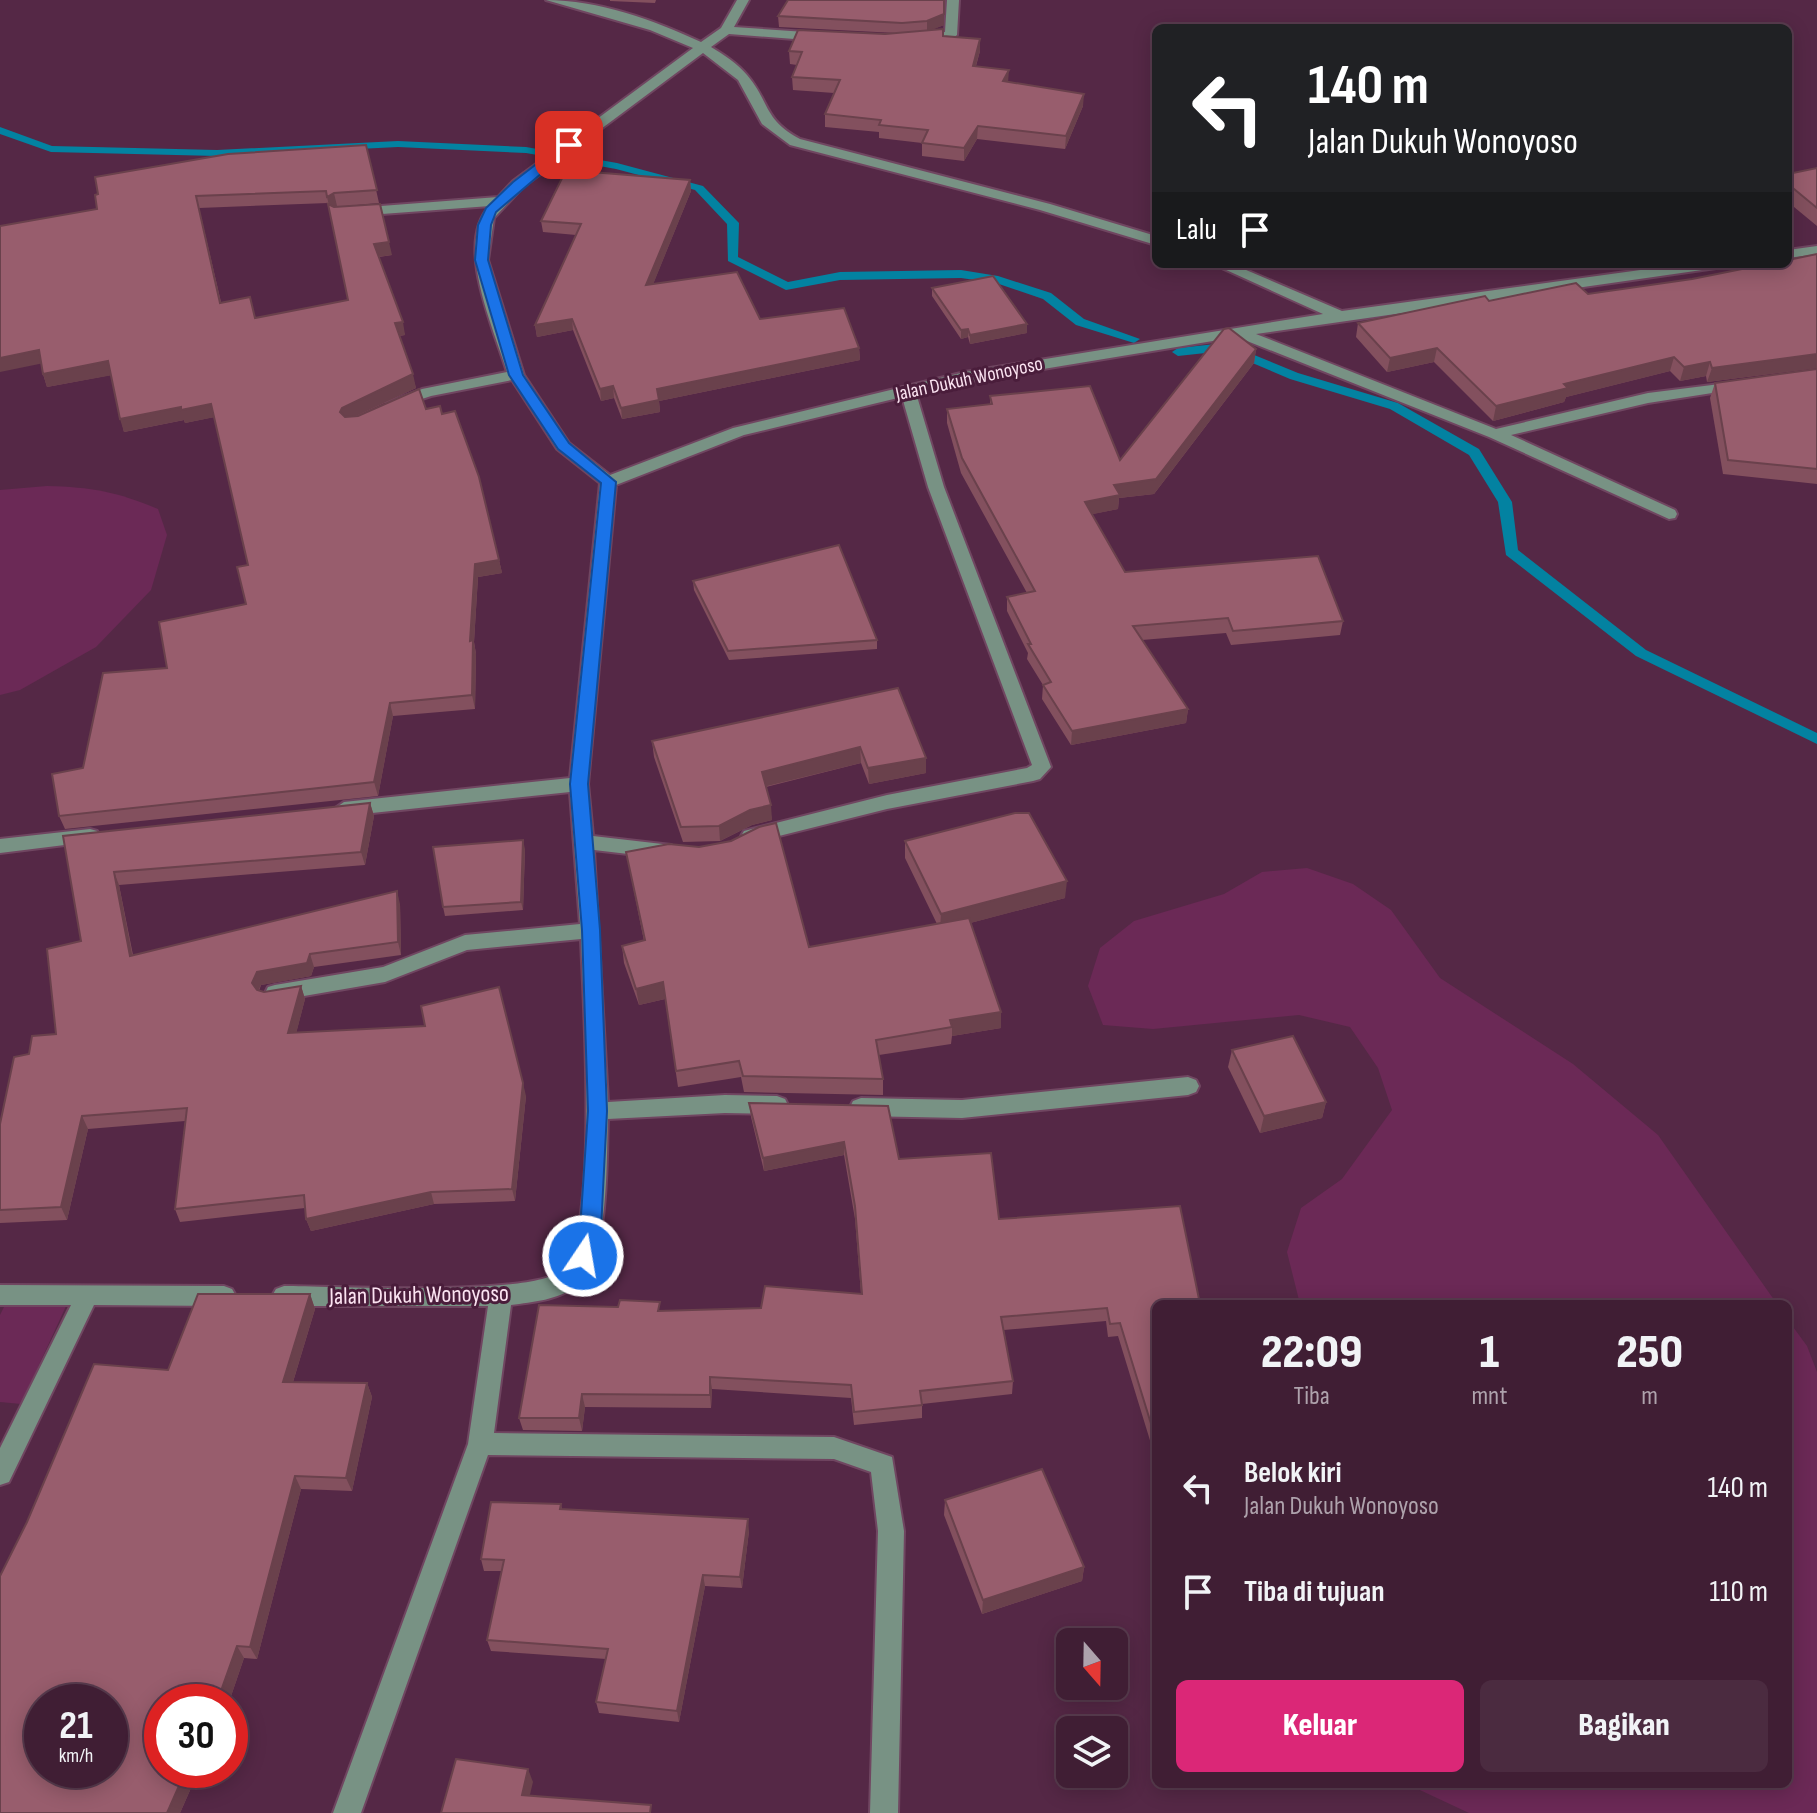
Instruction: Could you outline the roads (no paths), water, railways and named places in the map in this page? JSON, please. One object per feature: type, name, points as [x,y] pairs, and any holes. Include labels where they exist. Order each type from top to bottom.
[{"type":"street","points":[[552,0],[635,20],[723,60],[743,78],[771,129],[795,142],[1045,207],[1152,240]]},
{"type":"street","points":[[608,482],[563,446],[516,375],[481,260],[487,217],[499,201],[541,166],[726,30],[743,0]]},
{"type":"street","points":[[908,37],[943,38],[951,35],[953,0]]},
{"type":"street","points":[[726,30],[830,38]]},
{"type":"street","points":[[337,213],[499,201]]},
{"type":"street","points":[[1792,253],[1817,250]]},
{"type":"street","points":[[1229,268],[1340,316]]},
{"type":"street","name":"Jalan Dukuh Wonoyoso","points":[[0,1295],[501,1296],[542,1291],[569,1278],[583,1256],[591,1230],[598,1111],[591,930],[579,784],[608,482],[739,431],[908,391],[1065,359],[1340,316],[1687,268]]},
{"type":"street","points":[[1239,333],[1495,434],[1669,514]]},
{"type":"street","points":[[376,413],[420,394],[516,375]]},
{"type":"street","points":[[1495,434],[1648,398],[1755,382]]},
{"type":"street","points":[[734,846],[768,832],[887,802],[1033,774],[1042,767],[936,487],[908,391]]},
{"type":"street","points":[[330,810],[579,784]]},
{"type":"street","points":[[0,846],[113,834]]},
{"type":"street","points":[[585,842],[686,853]]},
{"type":"street","points":[[269,994],[385,974],[465,943],[591,930]]},
{"type":"street","points":[[836,1106],[962,1109],[1188,1086]]},
{"type":"street","points":[[598,1111],[725,1104],[804,1106]]},
{"type":"street","points":[[0,1474],[87,1296]]},
{"type":"street","points":[[347,1813],[480,1444],[501,1296]]},
{"type":"street","points":[[480,1444],[834,1448],[883,1465],[891,1531],[884,1813]]},
{"type":"waterway","points":[[0,130],[51,149],[217,153],[398,144],[526,150],[617,166],[699,188],[733,223],[732,259],[786,286],[840,276],[961,274],[998,280],[1047,296],[1080,322],[1134,339]]},
{"type":"waterway","points":[[1178,352],[1225,347],[1294,376],[1394,406],[1474,452],[1505,502],[1511,552],[1641,653],[1817,739]]}]
